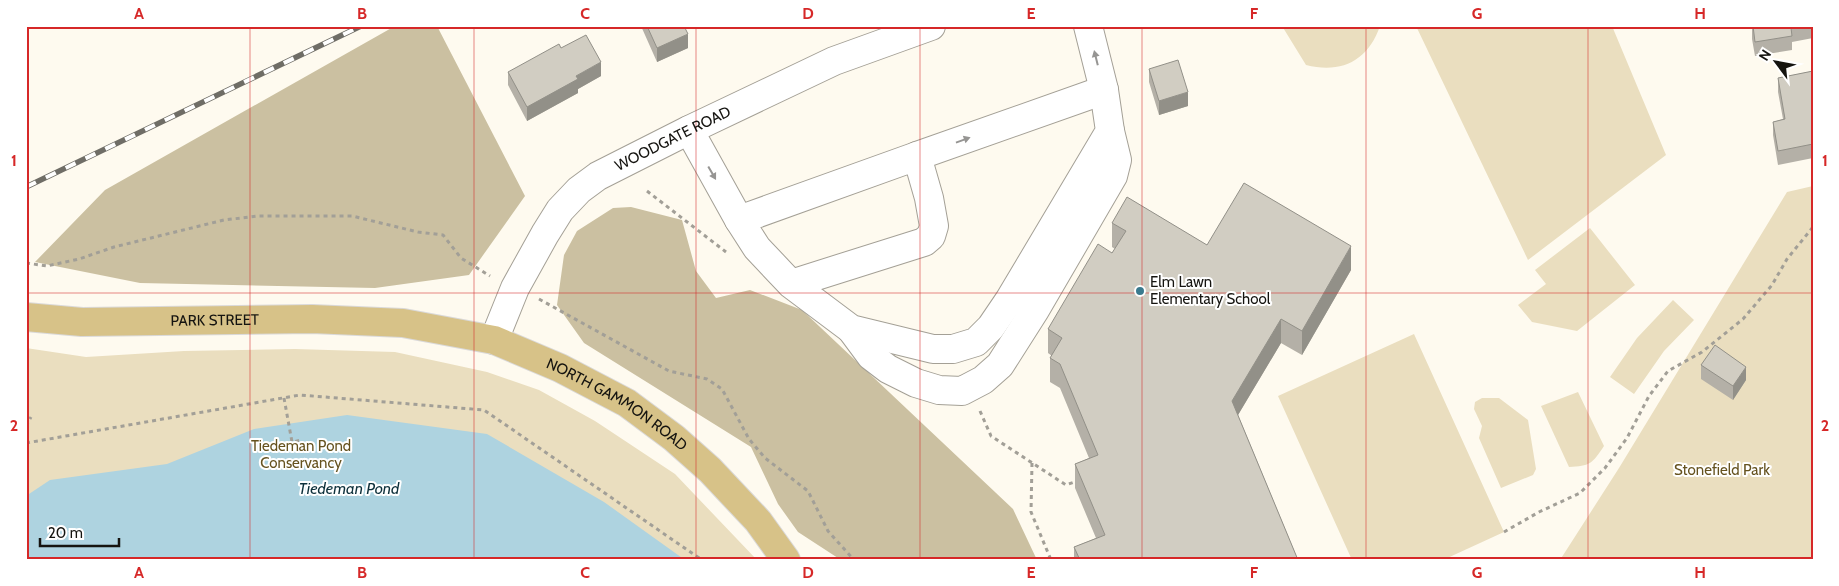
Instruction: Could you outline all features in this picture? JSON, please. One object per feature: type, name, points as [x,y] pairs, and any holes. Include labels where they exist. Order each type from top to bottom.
[{"type":"main road","name":"PARK STREET","points":[[26,317],[82,322],[312,319],[403,322]]},
{"type":"main road","name":"NORTH GAMMON ROAD","points":[[403,322],[494,340],[560,368],[627,403],[674,438],[710,470],[758,520],[786,560]]},
{"type":"street","name":"WOODGATE ROAD","points":[[494,340],[515,288],[560,210],[579,190],[598,176],[834,61],[931,26]]},
{"type":"street","points":[[689,130],[739,220],[757,248],[791,284],[851,329],[871,356],[888,369],[916,383],[940,390],[962,391],[983,380],[1000,365],[1030,318],[1113,176],[1117,160],[1110,131],[1104,90],[1088,26]]},
{"type":"street","points":[[739,220],[1104,90]]},
{"type":"street","points":[[851,329],[934,348],[953,349],[976,342],[991,327],[1010,299],[1110,131]]},
{"type":"street","points":[[791,284],[924,242],[930,236],[934,226],[929,198],[917,156]]},
{"type":"path","points":[[1504,532],[1539,512],[1580,493],[1605,468],[1627,438],[1649,396],[1668,371],[1702,352],[1743,319],[1772,285],[1787,259],[1813,227]]},
{"type":"path","points":[[26,443],[300,396],[484,410],[702,560]]},
{"type":"path","points":[[284,398],[292,442],[302,440]]},
{"type":"path","points":[[979,408],[991,436],[1066,485],[1082,479]]},
{"type":"path","points":[[26,426],[31,417]]},
{"type":"path","points":[[1032,463],[1031,512],[1051,560]]},
{"type":"green space","points":[[1282,26],[1380,26],[1375,38],[1361,56],[1342,66],[1331,68],[1306,65]]},
{"type":"green space","points":[[1416,26],[1612,26],[1666,155],[1528,260]]},
{"type":"green space","name":"Stonefield Park","points":[[1813,186],[1813,560],[1560,560],[1619,468],[1787,192]]},
{"type":"green space","points":[[1590,228],[1635,285],[1577,331],[1532,322],[1518,305],[1546,284],[1535,270]]},
{"type":"green space","points":[[1673,300],[1694,320],[1664,351],[1634,394],[1610,377],[1637,338]]},
{"type":"green space","points":[[1414,334],[1504,532],[1443,560],[1352,560],[1278,396]]},
{"type":"green space","name":"Tiedeman Pond Conservancy","points":[[26,348],[86,357],[184,351],[295,349],[395,352],[487,372],[539,390],[595,421],[675,474],[757,560],[26,560]]},
{"type":"green space","points":[[1578,392],[1604,446],[1590,463],[1569,467],[1541,406]]},
{"type":"green space","points":[[1482,398],[1499,398],[1528,420],[1536,469],[1533,475],[1501,488],[1479,438],[1482,426],[1474,409],[1475,402]]},
{"type":"shaded area","points":[[395,26],[437,26],[525,196],[469,275],[375,288],[140,283],[35,262],[105,190]]},
{"type":"shaded area","points":[[631,207],[682,220],[696,271],[716,298],[750,290],[802,310],[1013,509],[1037,560],[841,560],[798,532],[778,504],[751,447],[584,343],[557,305],[564,255],[577,231],[613,208]]},
{"type":"water","name":"Tiedeman Pond","points":[[347,415],[487,434],[604,502],[685,560],[26,560],[26,496],[50,480],[167,464],[254,429]]},
{"type":"building","points":[[647,26],[684,26],[688,34],[657,48]]},
{"type":"building","points":[[1753,26],[1802,26],[1791,28],[1792,36],[1755,42]]},
{"type":"building","points":[[586,35],[601,62],[576,76],[578,79],[527,107],[508,72],[559,44],[561,48]]},
{"type":"building","points":[[1178,60],[1188,92],[1159,101],[1149,69]]},
{"type":"building","points":[[1813,71],[1813,144],[1778,151],[1773,122],[1785,119],[1778,78]]},
{"type":"building","points":[[1244,183],[1351,246],[1302,331],[1281,319],[1232,401],[1298,560],[1080,560],[1074,547],[1105,535],[1075,464],[1098,455],[1060,364],[1050,358],[1062,338],[1048,329],[1098,244],[1112,253],[1126,231],[1112,223],[1127,197],[1207,245]]},
{"type":"building","points":[[1715,345],[1746,367],[1733,386],[1701,365]]},
{"type":"railway","points":[[26,187],[361,26]]},
{"type":"place","name":"Elm Lawn Elementary School","points":[[1140,291]]}]
